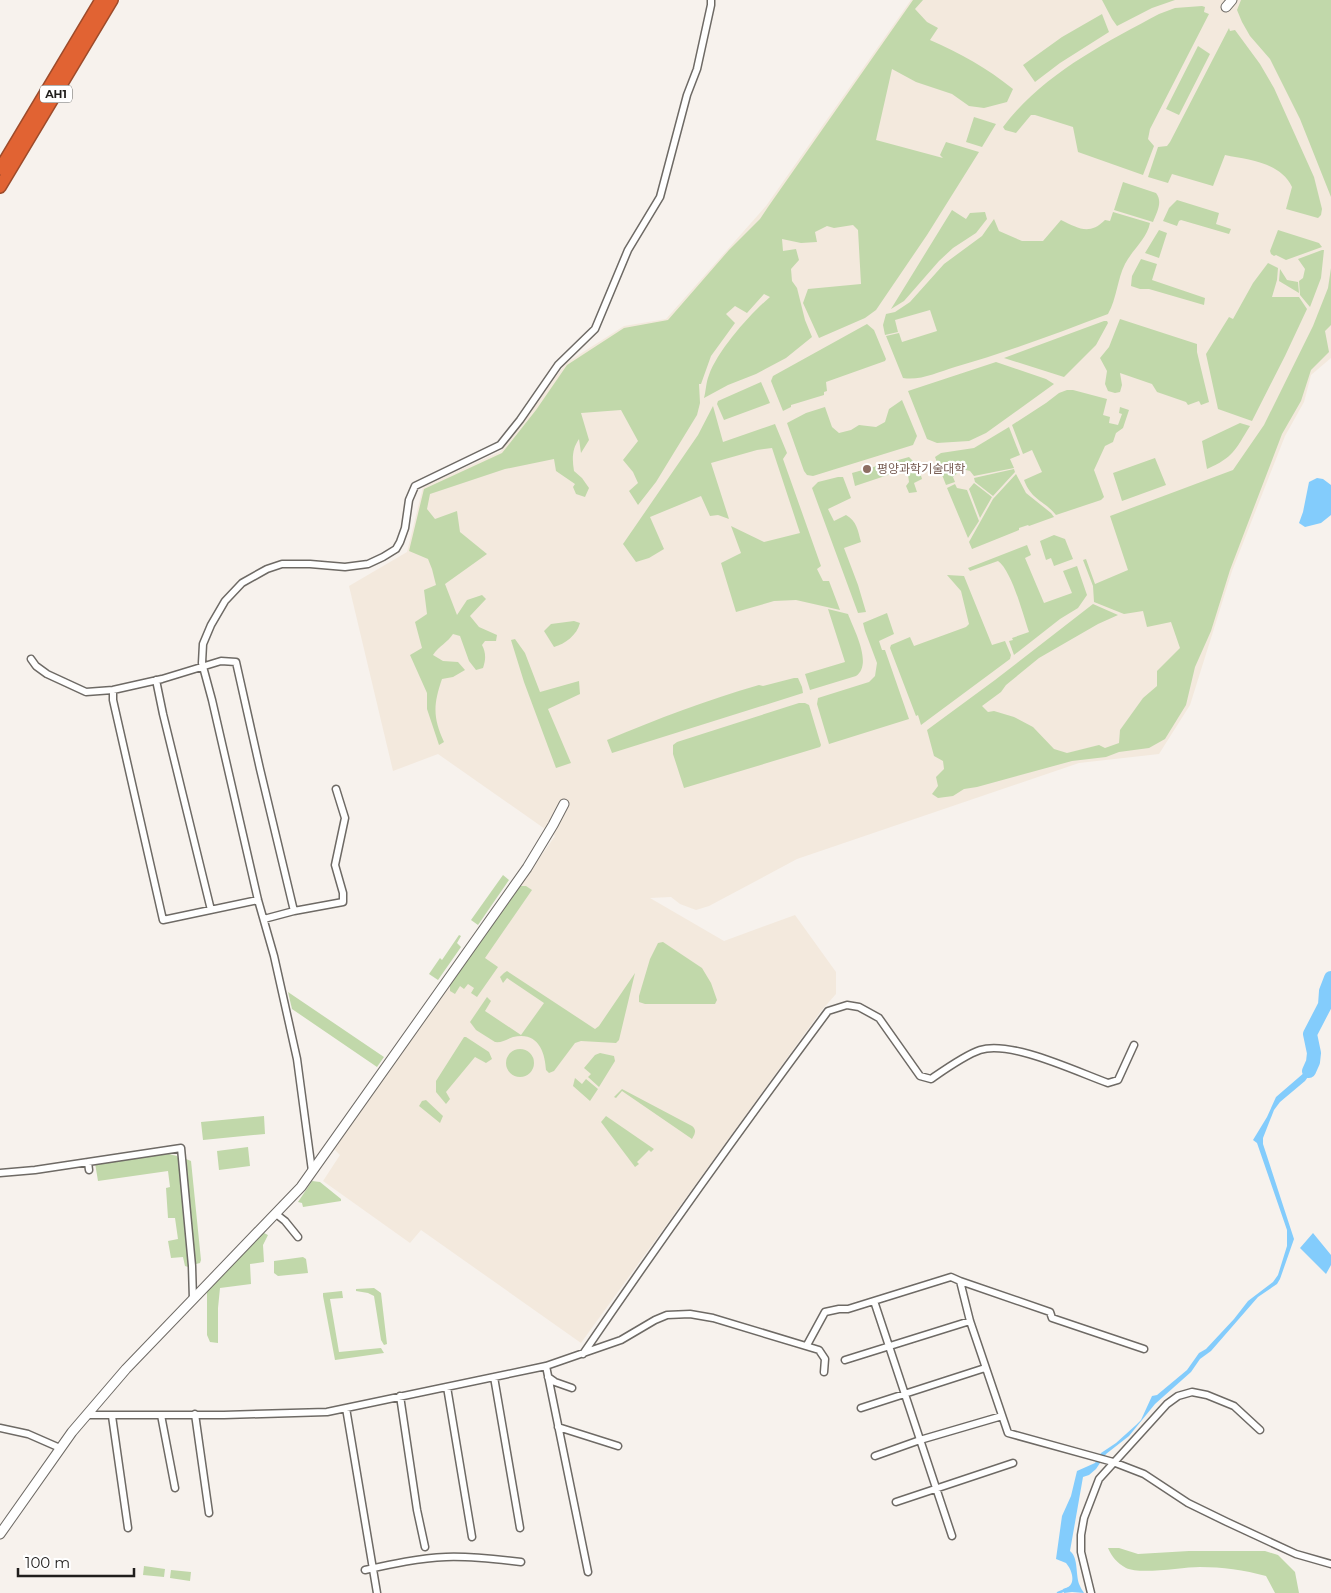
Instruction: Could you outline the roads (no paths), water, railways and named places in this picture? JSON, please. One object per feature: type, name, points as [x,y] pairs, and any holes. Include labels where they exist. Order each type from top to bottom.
[{"type":"highway","name":"AH1","points":[[0,169],[101,0]]},
{"type":"highway","name":"AH1","points":[[0,188],[112,0]]},
{"type":"street","points":[[312,1172],[298,1059],[258,900],[203,666],[203,644],[211,625],[225,602],[242,583],[267,569],[282,564],[310,564],[345,568],[368,564],[383,558],[396,549],[406,528],[409,500],[415,486],[500,445],[520,420],[558,365],[594,329],[628,250],[660,197],[687,95],[697,69],[712,5],[711,0]]},
{"type":"street","points":[[31,660],[47,674],[86,692],[113,690],[221,661],[236,662],[294,911]]},
{"type":"street","points":[[156,680],[162,714],[211,910]]},
{"type":"street","points":[[113,690],[112,700],[164,920],[258,900]]},
{"type":"street","points":[[264,919],[294,911],[343,902],[343,893],[335,865],[345,818],[336,789]]},
{"type":"street","points":[[0,1534],[60,1448],[87,1415],[126,1370],[276,1214],[312,1172],[527,868],[554,826],[564,804]]},
{"type":"street","points":[[583,1354],[715,1164],[828,1011],[847,1005],[859,1008],[879,1018],[920,1076],[930,1079],[979,1050],[991,1048],[1026,1053],[1108,1083],[1118,1080],[1134,1045]]},
{"type":"street","points":[[0,1173],[34,1170],[181,1148],[192,1266],[193,1299]]},
{"type":"street","points":[[88,1162],[90,1170]]},
{"type":"street","points":[[276,1214],[285,1221],[298,1237]]},
{"type":"street","points":[[807,1345],[825,1312],[874,1301],[951,1277],[1050,1312],[1052,1318],[1144,1348]]},
{"type":"street","points":[[960,1281],[970,1321],[1008,1433],[1113,1462],[1144,1474],[1188,1503],[1235,1526],[1296,1554],[1331,1564]]},
{"type":"street","points":[[874,1301],[952,1536]]},
{"type":"street","points":[[87,1415],[224,1415],[327,1412],[546,1366],[621,1340],[661,1318],[690,1314],[713,1318],[819,1350],[825,1359],[824,1372]]},
{"type":"street","points":[[846,1360],[970,1321]]},
{"type":"street","points":[[546,1366],[588,1572]]},
{"type":"street","points":[[861,1408],[985,1368]]},
{"type":"street","points":[[494,1377],[520,1528]]},
{"type":"street","points":[[548,1377],[555,1382],[572,1388]]},
{"type":"street","points":[[447,1387],[472,1537]]},
{"type":"street","points":[[1090,1593],[1082,1552],[1081,1535],[1084,1518],[1099,1479],[1167,1404],[1178,1396],[1192,1392],[1207,1395],[1234,1406],[1260,1430]]},
{"type":"street","points":[[400,1396],[417,1510],[425,1547]]},
{"type":"street","points":[[346,1408],[376,1593]]},
{"type":"street","points":[[195,1414],[209,1513]]},
{"type":"street","points":[[161,1415],[175,1488]]},
{"type":"street","points":[[112,1416],[128,1528]]},
{"type":"street","points":[[875,1456],[920,1440],[1002,1416]]},
{"type":"street","points":[[558,1427],[618,1446]]},
{"type":"street","points":[[0,1428],[28,1434],[60,1448]]},
{"type":"street","points":[[896,1502],[1013,1463]]},
{"type":"street","points":[[365,1570],[423,1559],[446,1557],[521,1562]]},
{"type":"water","points":[[1317,478],[1323,479],[1331,485],[1331,515],[1321,523],[1305,527],[1299,523],[1309,482]]},
{"type":"water","points":[[1331,976],[1331,988],[1325,1011],[1318,1019],[1312,1034],[1314,1056],[1310,1074],[1274,1110],[1263,1138],[1263,1144],[1294,1239],[1280,1279],[1277,1284],[1258,1297],[1211,1351],[1200,1359],[1191,1372],[1155,1404],[1129,1436],[1106,1454],[1096,1469],[1083,1477],[1070,1551],[1075,1558],[1079,1582],[1084,1593],[1064,1593],[1063,1589],[1067,1588],[1072,1582],[1072,1574],[1066,1563],[1056,1559],[1062,1516],[1071,1496],[1077,1471],[1095,1463],[1101,1453],[1116,1443],[1136,1425],[1141,1420],[1152,1396],[1157,1395],[1187,1370],[1199,1353],[1206,1349],[1248,1301],[1273,1282],[1278,1275],[1287,1246],[1287,1230],[1257,1143],[1253,1140],[1276,1097],[1305,1072],[1310,1054],[1307,1043],[1308,1034],[1323,1003],[1327,989],[1326,985]]},
{"type":"water","points":[[1313,1233],[1331,1255],[1331,1265],[1326,1274],[1300,1248]]},
{"type":"waterway","points":[[1309,1071],[1314,1053],[1310,1034],[1325,1005],[1326,991],[1331,978]]},
{"type":"waterway","points":[[1058,1593],[1070,1588]]},
{"type":"place","name":"평양과학기술대학","points":[[867,469]]}]
